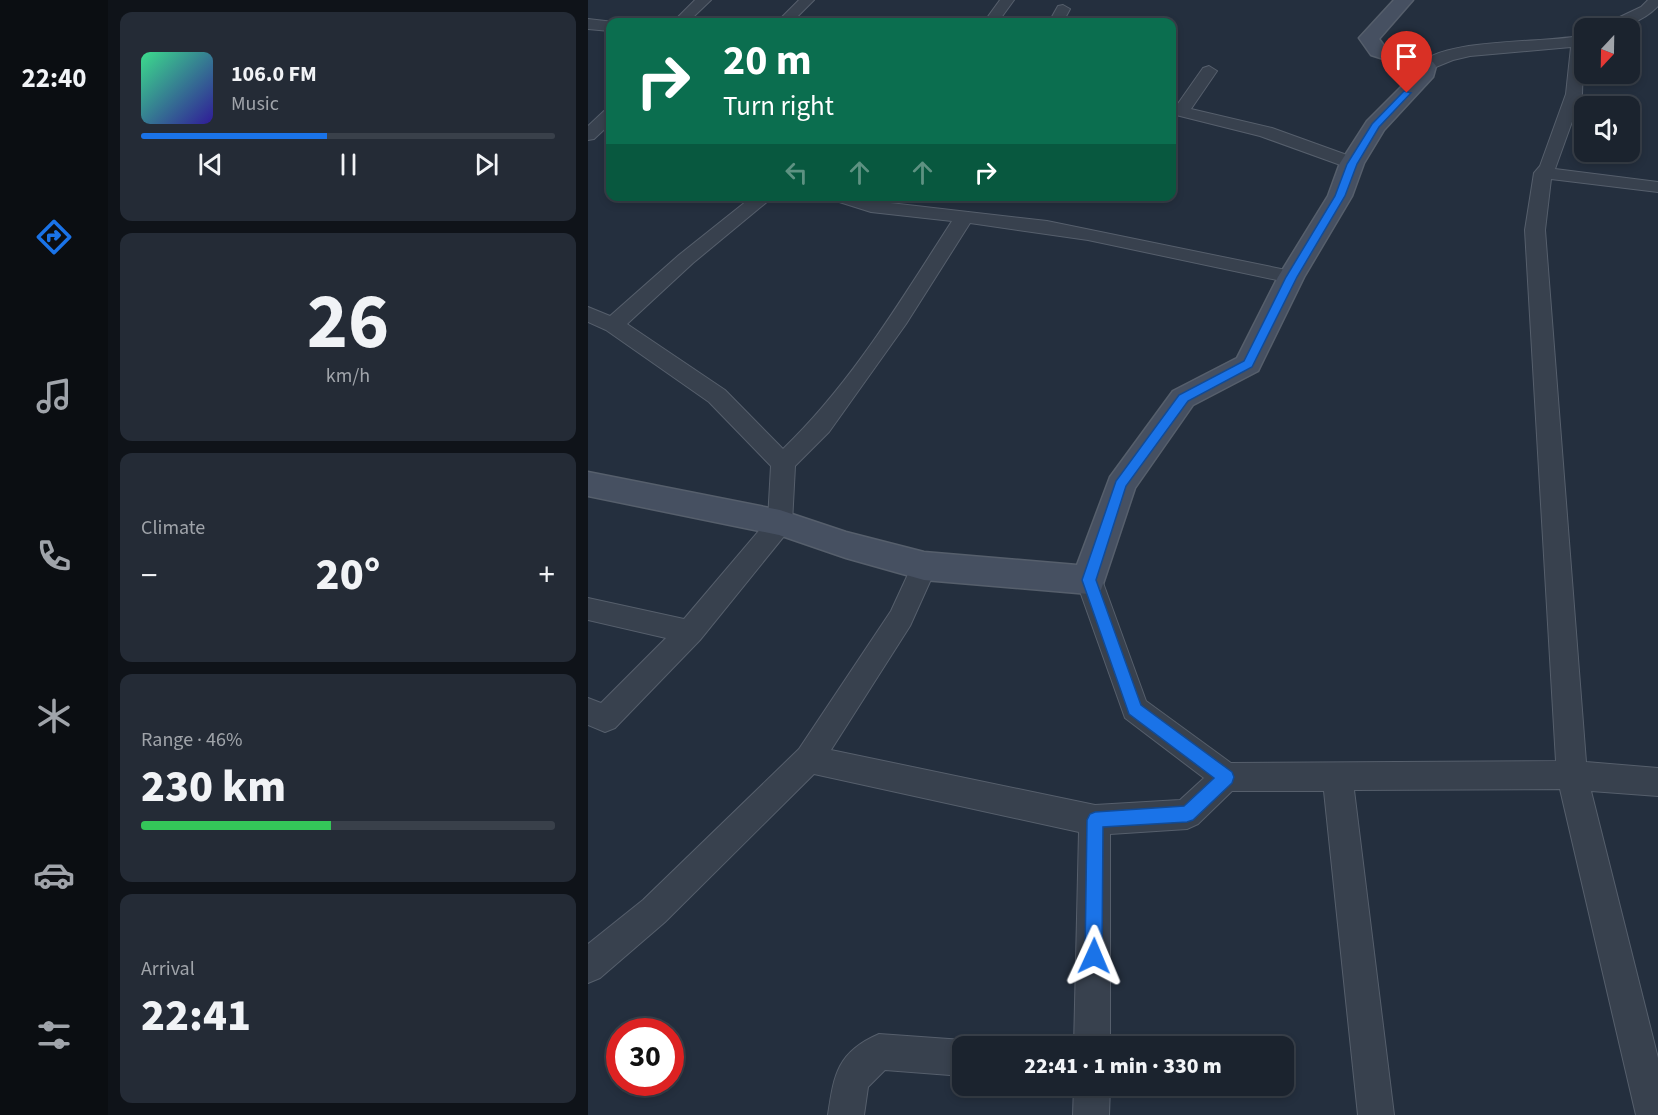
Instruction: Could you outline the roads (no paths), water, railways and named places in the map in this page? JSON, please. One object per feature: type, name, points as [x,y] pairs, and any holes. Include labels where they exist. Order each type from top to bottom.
[{"type":"street","points":[[684,18],[704,0]]},
{"type":"street","points":[[788,18],[807,0]]},
{"type":"street","points":[[994,18],[1007,0]]},
{"type":"street","points":[[1404,0],[1369,38],[1378,51],[1426,66],[1448,56],[1470,51],[1574,41]]},
{"type":"street","points":[[1630,18],[1647,10],[1656,0]]},
{"type":"street","points":[[588,24],[606,26]]},
{"type":"street","points":[[1426,66],[1423,77],[1375,126],[1352,164],[1340,196],[1291,277],[1248,364],[1183,398],[1120,485],[1089,580],[1135,709],[1226,777],[1572,775],[1658,782]]},
{"type":"street","points":[[1209,71],[1176,110],[1266,132],[1352,164]]},
{"type":"street","points":[[1576,84],[1548,167],[1543,173],[1535,230],[1572,775],[1654,1115]]},
{"type":"street","points":[[606,118],[588,137],[606,142]]},
{"type":"street","points":[[1543,173],[1658,187]]},
{"type":"street","points":[[613,325],[686,259],[759,201]]},
{"type":"street","points":[[856,201],[872,206],[1003,220],[1160,247],[1291,277]]},
{"type":"street","points":[[588,711],[605,719],[690,632],[780,523],[783,463],[821,426],[899,319],[964,216]]},
{"type":"street","points":[[588,314],[613,325],[717,396],[783,463]]},
{"type":"street","points":[[588,484],[780,523],[846,545],[924,566],[1089,580]]},
{"type":"street","points":[[588,966],[654,911],[809,759],[901,618],[924,566]]},
{"type":"street","points":[[588,609],[690,632]]},
{"type":"street","points":[[809,759],[1095,820],[1187,814],[1226,777]]},
{"type":"street","points":[[1337,776],[1376,1115]]},
{"type":"street","points":[[1092,1036],[1095,820]]},
{"type":"street","points":[[846,1115],[851,1078],[879,1052],[952,1057]]},
{"type":"street","points":[[1091,1115],[1092,1096]]}]
